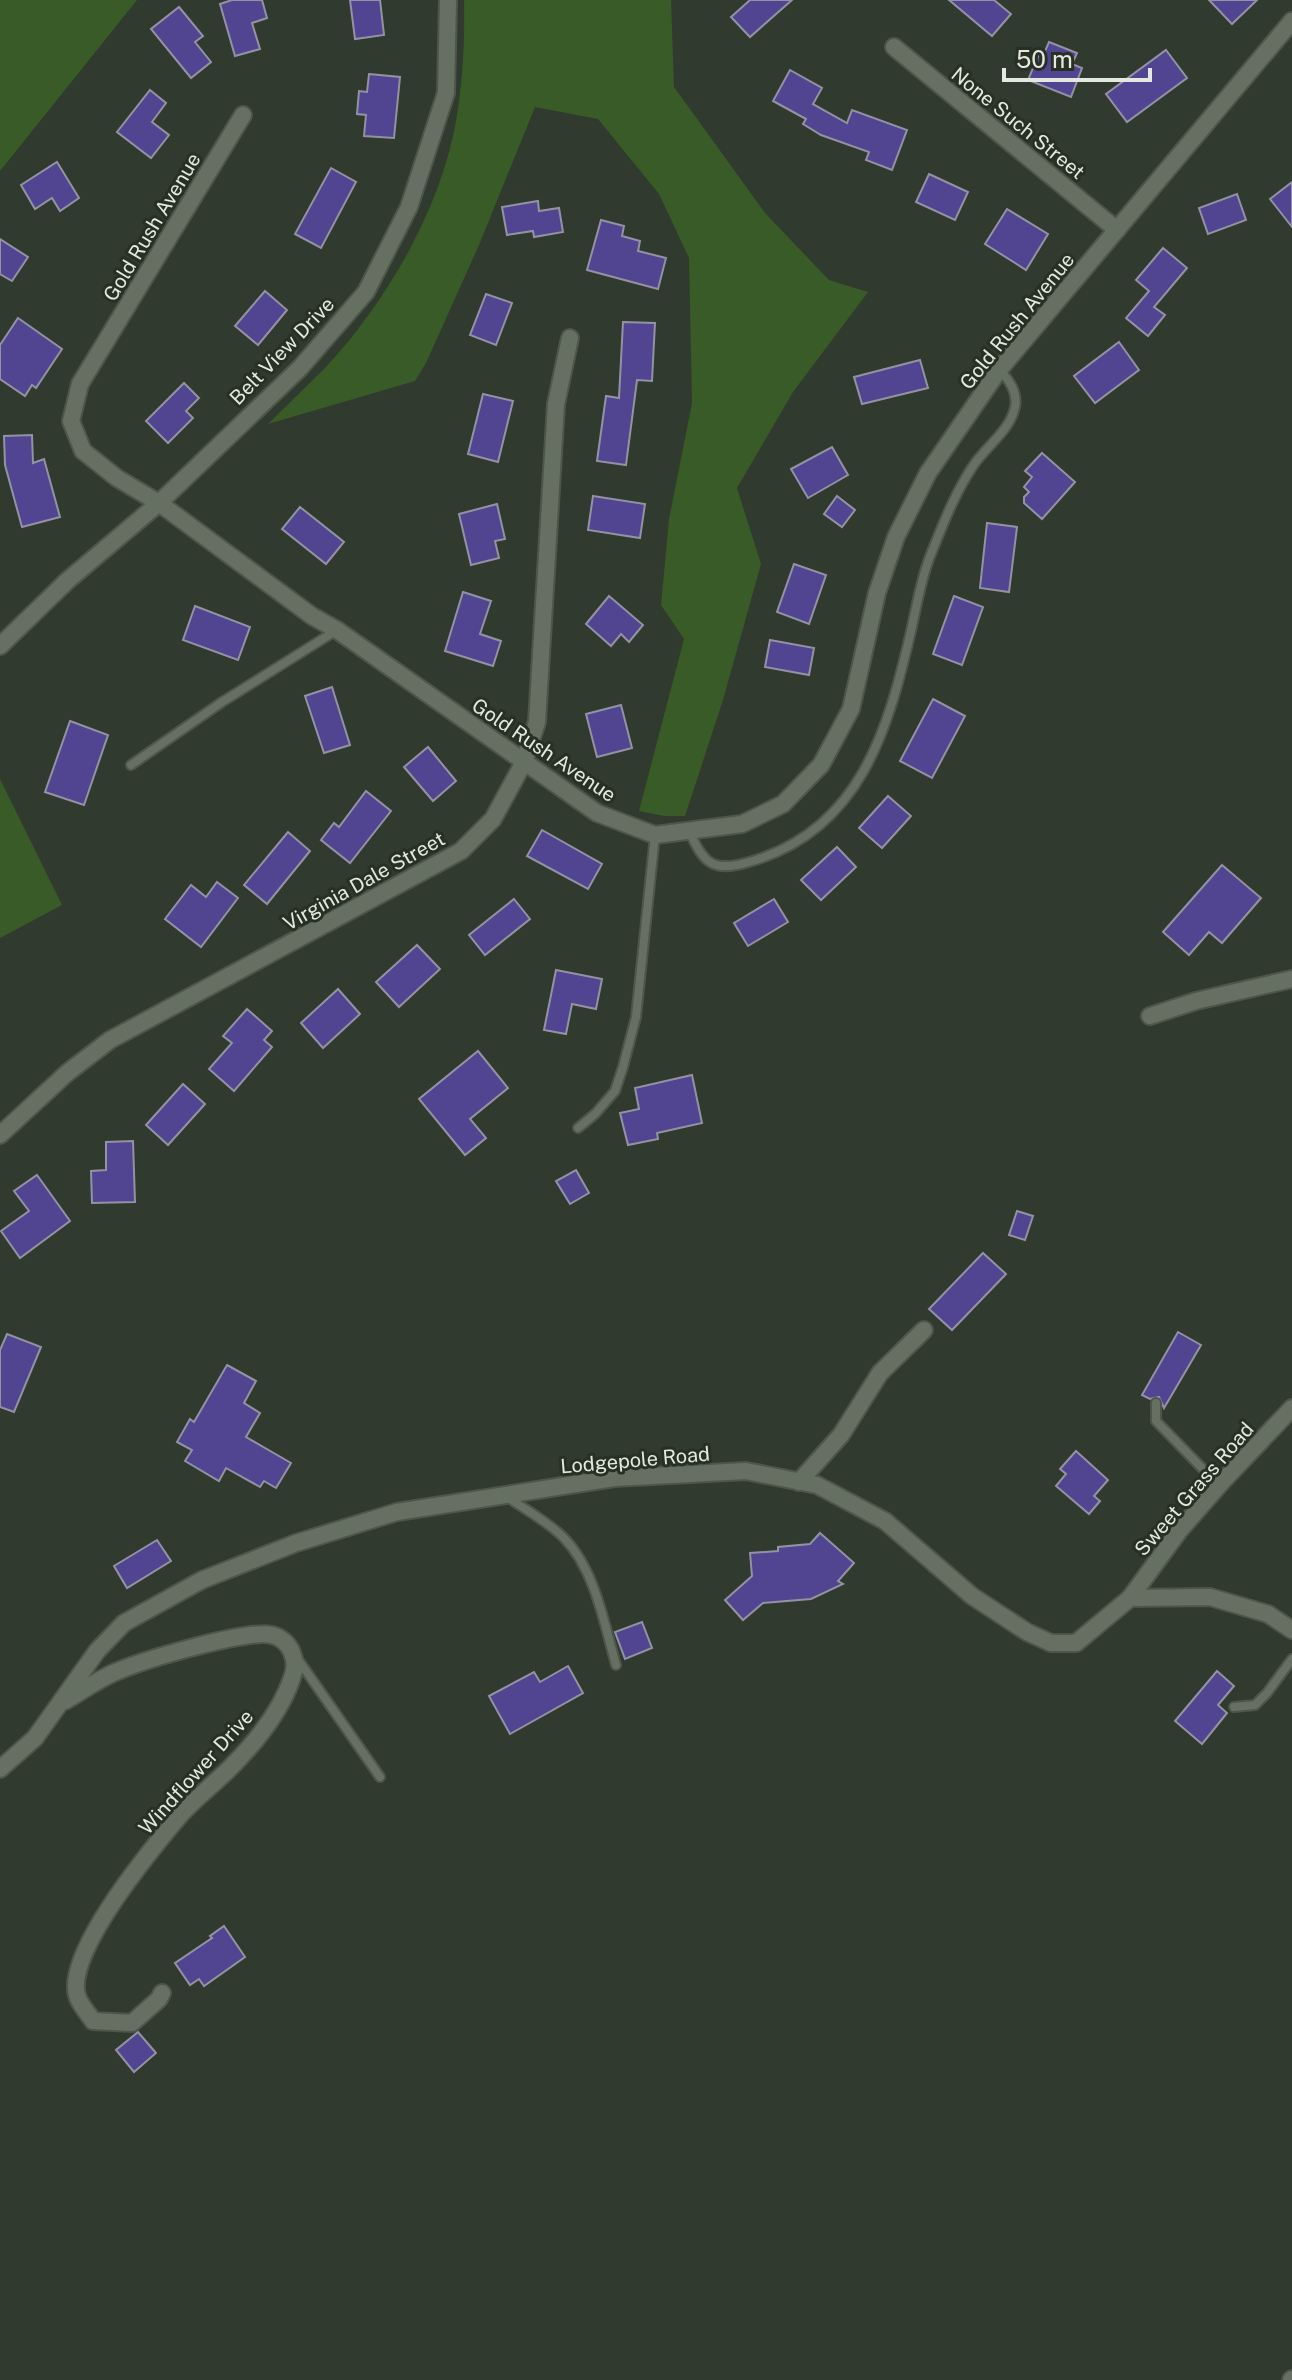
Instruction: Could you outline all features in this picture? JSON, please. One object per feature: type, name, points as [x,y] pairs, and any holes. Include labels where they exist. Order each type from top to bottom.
[{"type":"street","name":"Belt View Drive","points":[[0,646],[67,581],[159,503],[300,368],[366,292],[409,207],[446,93],[448,0]]},
{"type":"street","name":"Gold Rush Avenue","points":[[243,115],[80,384],[71,421],[83,451],[312,616],[337,630],[597,813],[655,835],[742,824],[783,804],[821,765],[851,709],[877,593],[896,537],[928,473],[999,370],[1292,21]]},
{"type":"street","name":"None Such Street","points":[[894,47],[1117,230]]},
{"type":"street","name":"Virginia Dale Street","points":[[0,1135],[67,1073],[110,1040],[461,851],[493,819],[524,762],[537,722],[556,404],[570,338]]},
{"type":"street","points":[[1150,1016],[1196,1001],[1292,979]]},
{"type":"street","points":[[799,1482],[841,1435],[880,1373],[924,1330]]},
{"type":"street","name":"Sweet Grass Road","points":[[1130,1598],[1179,1531],[1292,1408]]},
{"type":"street","name":"Lodgepole Road","points":[[0,1769],[35,1738],[97,1651],[124,1623],[202,1580],[296,1543],[397,1512],[614,1478],[746,1471],[817,1485],[885,1521],[972,1596],[1027,1632],[1051,1643],[1076,1643],[1130,1598]]},
{"type":"street","points":[[1130,1598],[1210,1597],[1268,1614],[1291,1626]]},
{"type":"street","points":[[60,1704],[116,1672],[178,1652],[250,1635],[270,1634],[281,1638],[290,1647]]},
{"type":"street","name":"Windflower Drive","points":[[162,1993],[132,2023],[93,2021],[77,1996],[77,1968],[99,1924],[136,1869],[183,1812],[232,1766],[271,1719],[293,1677],[294,1656],[290,1647]]},
{"type":"lane","points":[[689,831],[702,858],[716,866],[737,866],[762,859],[788,846],[835,813],[849,797],[863,775],[887,721],[928,561],[942,526],[974,463],[1012,419],[1016,403],[1013,390],[1008,378],[999,370]]},
{"type":"lane","points":[[131,765],[222,702],[337,630]]},
{"type":"lane","points":[[578,1128],[615,1091],[623,1067],[636,1017],[655,835]]},
{"type":"lane","points":[[1156,1403],[1156,1421],[1221,1483]]},
{"type":"lane","points":[[506,1496],[563,1538],[581,1564],[597,1600],[616,1665]]},
{"type":"lane","points":[[290,1647],[380,1777]]},
{"type":"lane","points":[[1234,1707],[1255,1705],[1292,1659]]},
{"type":"green space","points":[[0,0],[137,0],[0,171]]},
{"type":"green space","points":[[464,0],[671,0],[674,87],[765,213],[829,280],[868,292],[793,392],[737,488],[761,564],[723,700],[685,816],[639,811],[684,639],[661,605],[669,519],[692,403],[689,258],[659,194],[598,119],[535,107],[479,245],[415,381],[268,424],[325,368],[365,320],[415,239],[440,181],[457,115],[463,57]]},
{"type":"green space","points":[[0,779],[62,905],[0,938]]},
{"type":"building","points":[[232,0],[262,0],[267,18],[252,23],[260,49],[235,56],[220,4]]},
{"type":"building","points":[[350,0],[380,0],[384,35],[355,39]]},
{"type":"building","points":[[750,0],[792,0],[750,37],[731,17]]},
{"type":"building","points":[[949,0],[994,0],[1011,14],[992,36]]},
{"type":"building","points":[[1209,0],[1257,0],[1232,24]]},
{"type":"building","points":[[179,7],[203,36],[195,42],[211,62],[191,78],[151,29]]},
{"type":"building","points":[[1049,42],[1077,53],[1072,64],[1082,68],[1071,97],[1028,80],[1039,54],[1043,56]]},
{"type":"building","points":[[1166,50],[1187,78],[1127,122],[1106,94]]},
{"type":"building","points":[[790,70],[822,88],[813,104],[847,123],[852,110],[907,130],[892,170],[866,160],[869,152],[821,135],[803,124],[806,119],[773,101]]},
{"type":"building","points":[[369,74],[400,77],[394,138],[364,136],[366,115],[357,114],[359,91],[367,92]]},
{"type":"building","points":[[150,90],[166,103],[152,122],[169,135],[151,158],[117,132]]},
{"type":"building","points":[[57,162],[79,198],[60,211],[52,198],[35,209],[21,185]]},
{"type":"building","points":[[331,168],[356,182],[321,248],[295,234]]},
{"type":"building","points":[[929,174],[968,192],[955,220],[916,202]]},
{"type":"building","points":[[1292,182],[1292,227],[1270,199]]},
{"type":"building","points":[[1237,194],[1246,220],[1208,234],[1199,208]]},
{"type":"building","points":[[538,201],[539,211],[559,208],[563,232],[534,237],[533,231],[507,235],[502,207]]},
{"type":"building","points":[[1007,209],[1048,234],[1026,270],[985,244]]},
{"type":"building","points":[[601,220],[624,226],[622,236],[640,241],[638,251],[666,258],[658,289],[587,270]]},
{"type":"building","points":[[0,239],[28,257],[12,281],[0,274]]},
{"type":"building","points":[[1163,248],[1187,268],[1154,307],[1165,315],[1148,336],[1126,318],[1149,291],[1136,280]]},
{"type":"building","points":[[265,291],[287,310],[258,345],[235,326]]},
{"type":"building","points":[[486,294],[512,303],[496,345],[470,335]]},
{"type":"building","points":[[18,318],[62,349],[36,388],[32,385],[25,396],[0,379],[0,345]]},
{"type":"building","points":[[623,322],[655,323],[652,381],[637,380],[626,465],[597,461],[606,396],[619,398]]},
{"type":"building","points":[[1119,342],[1139,370],[1095,403],[1074,376]]},
{"type":"building","points":[[920,360],[928,388],[862,404],[854,377]]},
{"type":"building","points":[[184,383],[199,398],[186,411],[193,418],[168,443],[146,421]]},
{"type":"building","points":[[483,394],[513,401],[498,462],[468,454]]},
{"type":"building","points":[[32,435],[33,463],[44,459],[60,517],[22,527],[5,465],[4,436]]},
{"type":"building","points":[[832,447],[848,475],[808,498],[791,469]]},
{"type":"building","points":[[1042,453],[1075,482],[1042,519],[1024,503],[1024,497],[1029,492],[1024,487],[1032,477],[1025,471]]},
{"type":"building","points":[[593,496],[645,504],[640,538],[588,530]]},
{"type":"building","points":[[837,496],[855,510],[842,527],[824,514]]},
{"type":"building","points":[[497,504],[505,539],[495,541],[499,558],[471,565],[459,514]]},
{"type":"building","points":[[300,507],[344,542],[326,564],[282,529]]},
{"type":"building","points":[[987,523],[1017,527],[1009,592],[980,588]]},
{"type":"building","points":[[794,564],[826,575],[809,624],[777,612]]},
{"type":"building","points":[[463,592],[491,601],[480,634],[501,641],[493,666],[445,651]]},
{"type":"building","points":[[609,596],[643,625],[629,642],[621,634],[611,646],[586,624]]},
{"type":"building","points":[[954,596],[983,607],[962,665],[933,654]]},
{"type":"building","points":[[195,606],[250,627],[238,660],[183,640]]},
{"type":"building","points":[[770,640],[814,648],[809,675],[765,667]]},
{"type":"building","points":[[332,687],[350,745],[324,753],[305,696]]},
{"type":"building","points":[[933,699],[965,716],[932,778],[900,761]]},
{"type":"building","points":[[621,705],[632,748],[597,757],[586,714]]},
{"type":"building","points":[[70,721],[108,735],[84,805],[45,792]]},
{"type":"building","points":[[428,747],[456,781],[433,801],[404,767]]},
{"type":"building","points":[[366,791],[391,811],[350,863],[321,840],[334,823],[339,827]]},
{"type":"building","points":[[888,796],[911,816],[882,848],[859,828]]},
{"type":"building","points":[[542,830],[602,864],[588,889],[527,856]]},
{"type":"building","points":[[288,832],[310,851],[267,904],[244,885]]},
{"type":"building","points":[[837,847],[856,867],[821,900],[801,880]]},
{"type":"building","points":[[1222,865],[1261,898],[1222,943],[1209,932],[1189,955],[1163,932]]},
{"type":"building","points":[[217,882],[238,898],[201,947],[165,919],[191,885],[206,897]]},
{"type":"building","points":[[514,899],[530,919],[485,955],[469,935]]},
{"type":"building","points":[[774,899],[788,922],[748,946],[734,923]]},
{"type":"building","points":[[417,945],[440,969],[399,1007],[376,982]]},
{"type":"building","points":[[556,970],[602,979],[596,1009],[572,1004],[566,1034],[544,1030]]},
{"type":"building","points":[[338,989],[360,1014],[323,1048],[301,1023]]},
{"type":"building","points":[[247,1009],[272,1031],[264,1040],[272,1047],[234,1091],[209,1069],[232,1043],[223,1036]]},
{"type":"building","points":[[478,1051],[508,1088],[470,1119],[486,1138],[465,1155],[419,1099]]},
{"type":"building","points":[[692,1075],[702,1123],[657,1133],[658,1139],[628,1145],[620,1113],[639,1109],[635,1088]]},
{"type":"building","points":[[183,1084],[205,1104],[168,1145],[146,1125]]},
{"type":"building","points":[[133,1141],[135,1202],[92,1203],[91,1171],[106,1170],[106,1142]]},
{"type":"building","points":[[576,1170],[589,1193],[570,1204],[556,1181]]},
{"type":"building","points":[[37,1175],[70,1221],[20,1258],[1,1231],[29,1211],[14,1191]]},
{"type":"building","points":[[1017,1211],[1033,1216],[1025,1240],[1009,1235]]},
{"type":"building","points":[[983,1253],[1006,1274],[952,1330],[929,1309]]},
{"type":"building","points":[[1178,1332],[1201,1345],[1164,1408],[1159,1397],[1150,1399],[1142,1395]]},
{"type":"building","points":[[7,1334],[41,1347],[14,1412],[0,1407],[0,1350]]},
{"type":"building","points":[[227,1365],[256,1381],[244,1403],[260,1413],[246,1437],[291,1463],[276,1488],[264,1481],[260,1487],[226,1468],[219,1481],[185,1461],[192,1450],[177,1442],[190,1419],[194,1422]]},
{"type":"building","points":[[1076,1451],[1108,1480],[1094,1496],[1100,1501],[1089,1514],[1056,1486],[1066,1474],[1060,1469]]},
{"type":"building","points":[[820,1533],[854,1563],[838,1581],[843,1584],[811,1599],[763,1603],[743,1620],[725,1600],[752,1576],[750,1553],[810,1544]]},
{"type":"building","points":[[157,1540],[171,1561],[127,1588],[114,1566]]},
{"type":"building","points":[[642,1622],[652,1648],[625,1659],[615,1632]]},
{"type":"building","points":[[568,1666],[583,1693],[510,1734],[489,1696],[534,1672],[540,1682]]},
{"type":"building","points":[[1217,1671],[1234,1686],[1218,1705],[1227,1713],[1202,1744],[1175,1721]]},
{"type":"building","points":[[224,1926],[245,1957],[204,1986],[199,1979],[190,1985],[175,1963]]},
{"type":"building","points":[[138,2032],[156,2053],[134,2072],[116,2050]]}]
